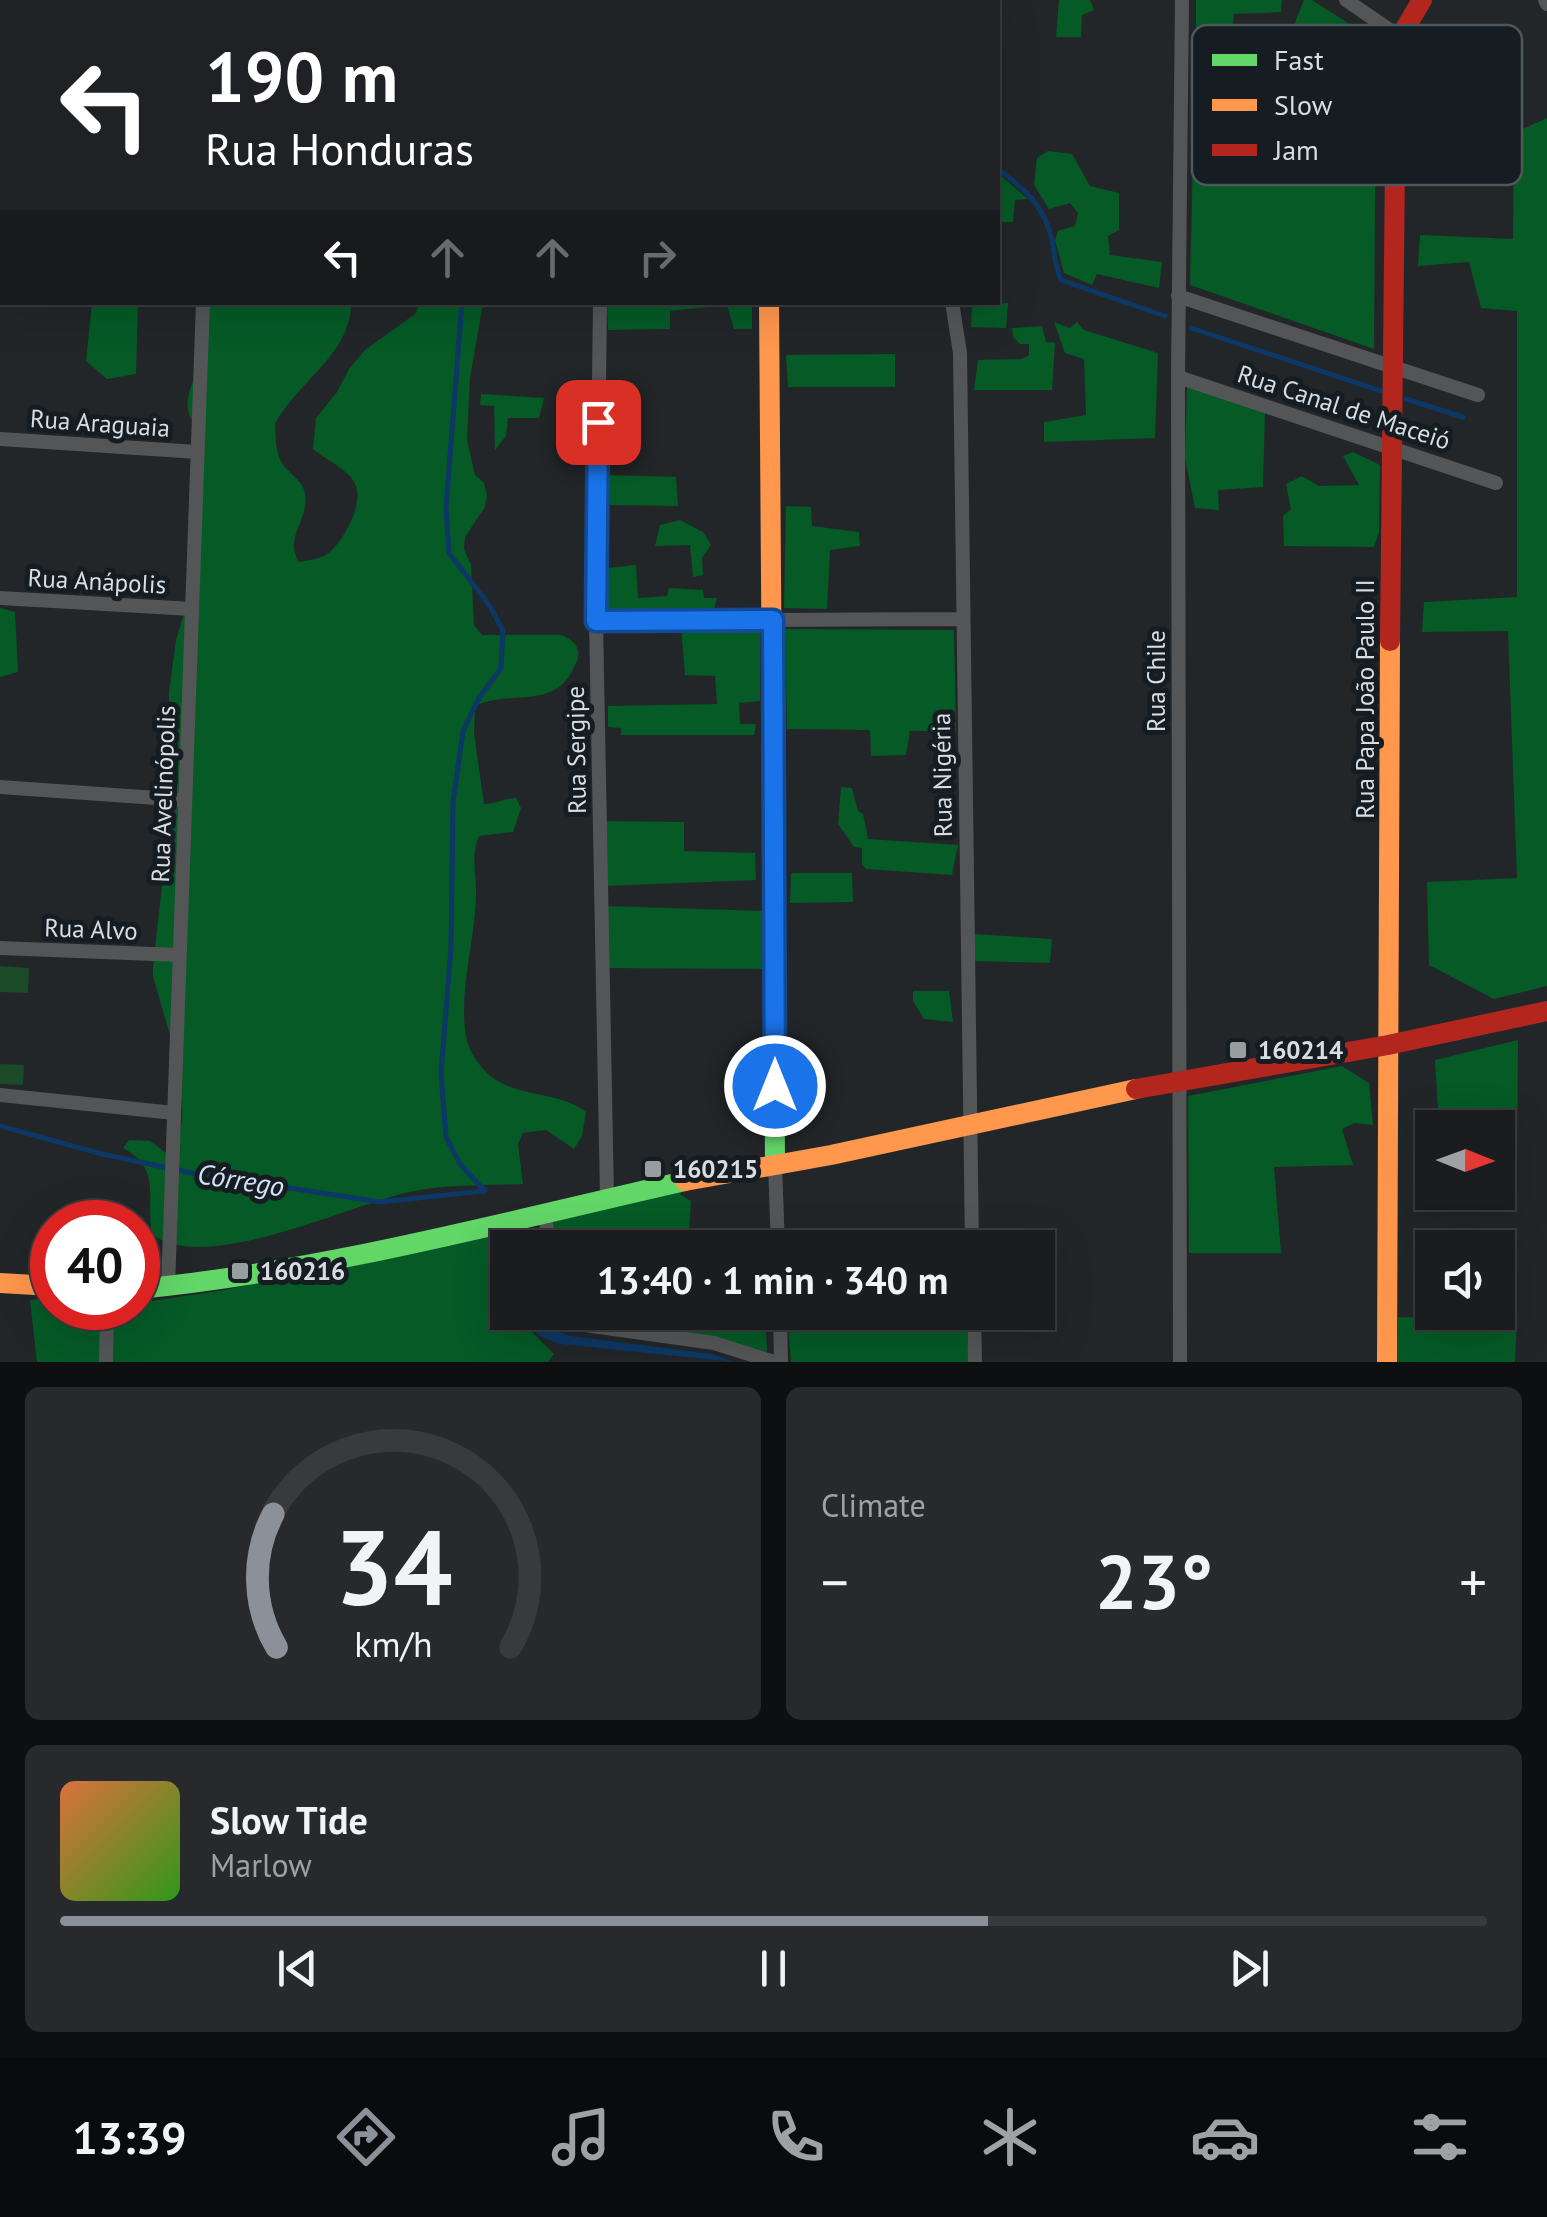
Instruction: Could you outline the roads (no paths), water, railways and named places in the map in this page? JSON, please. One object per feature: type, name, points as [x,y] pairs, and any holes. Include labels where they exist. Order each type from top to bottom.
[{"type":"street","name":"Rua Chile","points":[[1180,1362],[1178,296],[1182,0]]},
{"type":"street","points":[[1346,0],[1382,25]]},
{"type":"street","points":[[1407,25],[1422,0]]},
{"type":"street","name":"Rua Papa João Paulo II","points":[[1387,1362],[1396,185]]},
{"type":"street","points":[[1178,296],[1478,395]]},
{"type":"street","name":"Rua Avelinópolis","points":[[168,1287],[202,305]]},
{"type":"street","name":"Rua Sergipe","points":[[600,305],[596,621],[607,1197]]},
{"type":"street","points":[[770,305],[778,1230]]},
{"type":"street","name":"Rua Nigéria","points":[[952,305],[960,353],[972,1230]]},
{"type":"street","name":"Rua Canal de Maceió","points":[[1178,377],[1496,483]]},
{"type":"street","name":"Rua Araguaia","points":[[0,439],[197,452]]},
{"type":"street","name":"Rua Anápolis","points":[[0,598],[192,609]]},
{"type":"street","points":[[596,621],[963,620]]},
{"type":"street","points":[[0,787],[185,800]]},
{"type":"street","name":"Rua Alvo","points":[[0,948],[180,955]]},
{"type":"street","points":[[160,1288],[219,1281],[392,1248],[607,1197],[1180,1080],[1388,1045],[1547,1011]]},
{"type":"street","points":[[0,1095],[174,1113]]},
{"type":"street","points":[[546,1211],[548,1230]]},
{"type":"street","points":[[0,1282],[30,1284]]},
{"type":"street","points":[[106,1362],[107,1330]]},
{"type":"street","points":[[621,1330],[714,1343],[778,1362],[779,1330]]},
{"type":"street","points":[[974,1330],[975,1362]]},
{"type":"water","points":[[534,1330],[712,1354],[735,1362],[560,1344]]},
{"type":"waterway","points":[[1000,171],[1039,207],[1061,280],[1165,316]]},
{"type":"waterway","points":[[462,305],[446,508],[449,553],[490,606],[503,631],[501,668],[479,698],[463,731],[453,802],[451,948],[441,1073],[446,1137],[460,1164],[485,1191]]},
{"type":"waterway","points":[[1191,328],[1381,391]]},
{"type":"waterway","points":[[1406,399],[1463,417]]},
{"type":"waterway","name":"Córrego","points":[[0,1126],[192,1173],[380,1202],[484,1191]]},
{"type":"place","name":"160214","points":[[1238,1050]]},
{"type":"place","name":"160215","points":[[653,1169]]},
{"type":"place","name":"160216","points":[[240,1271]]}]
